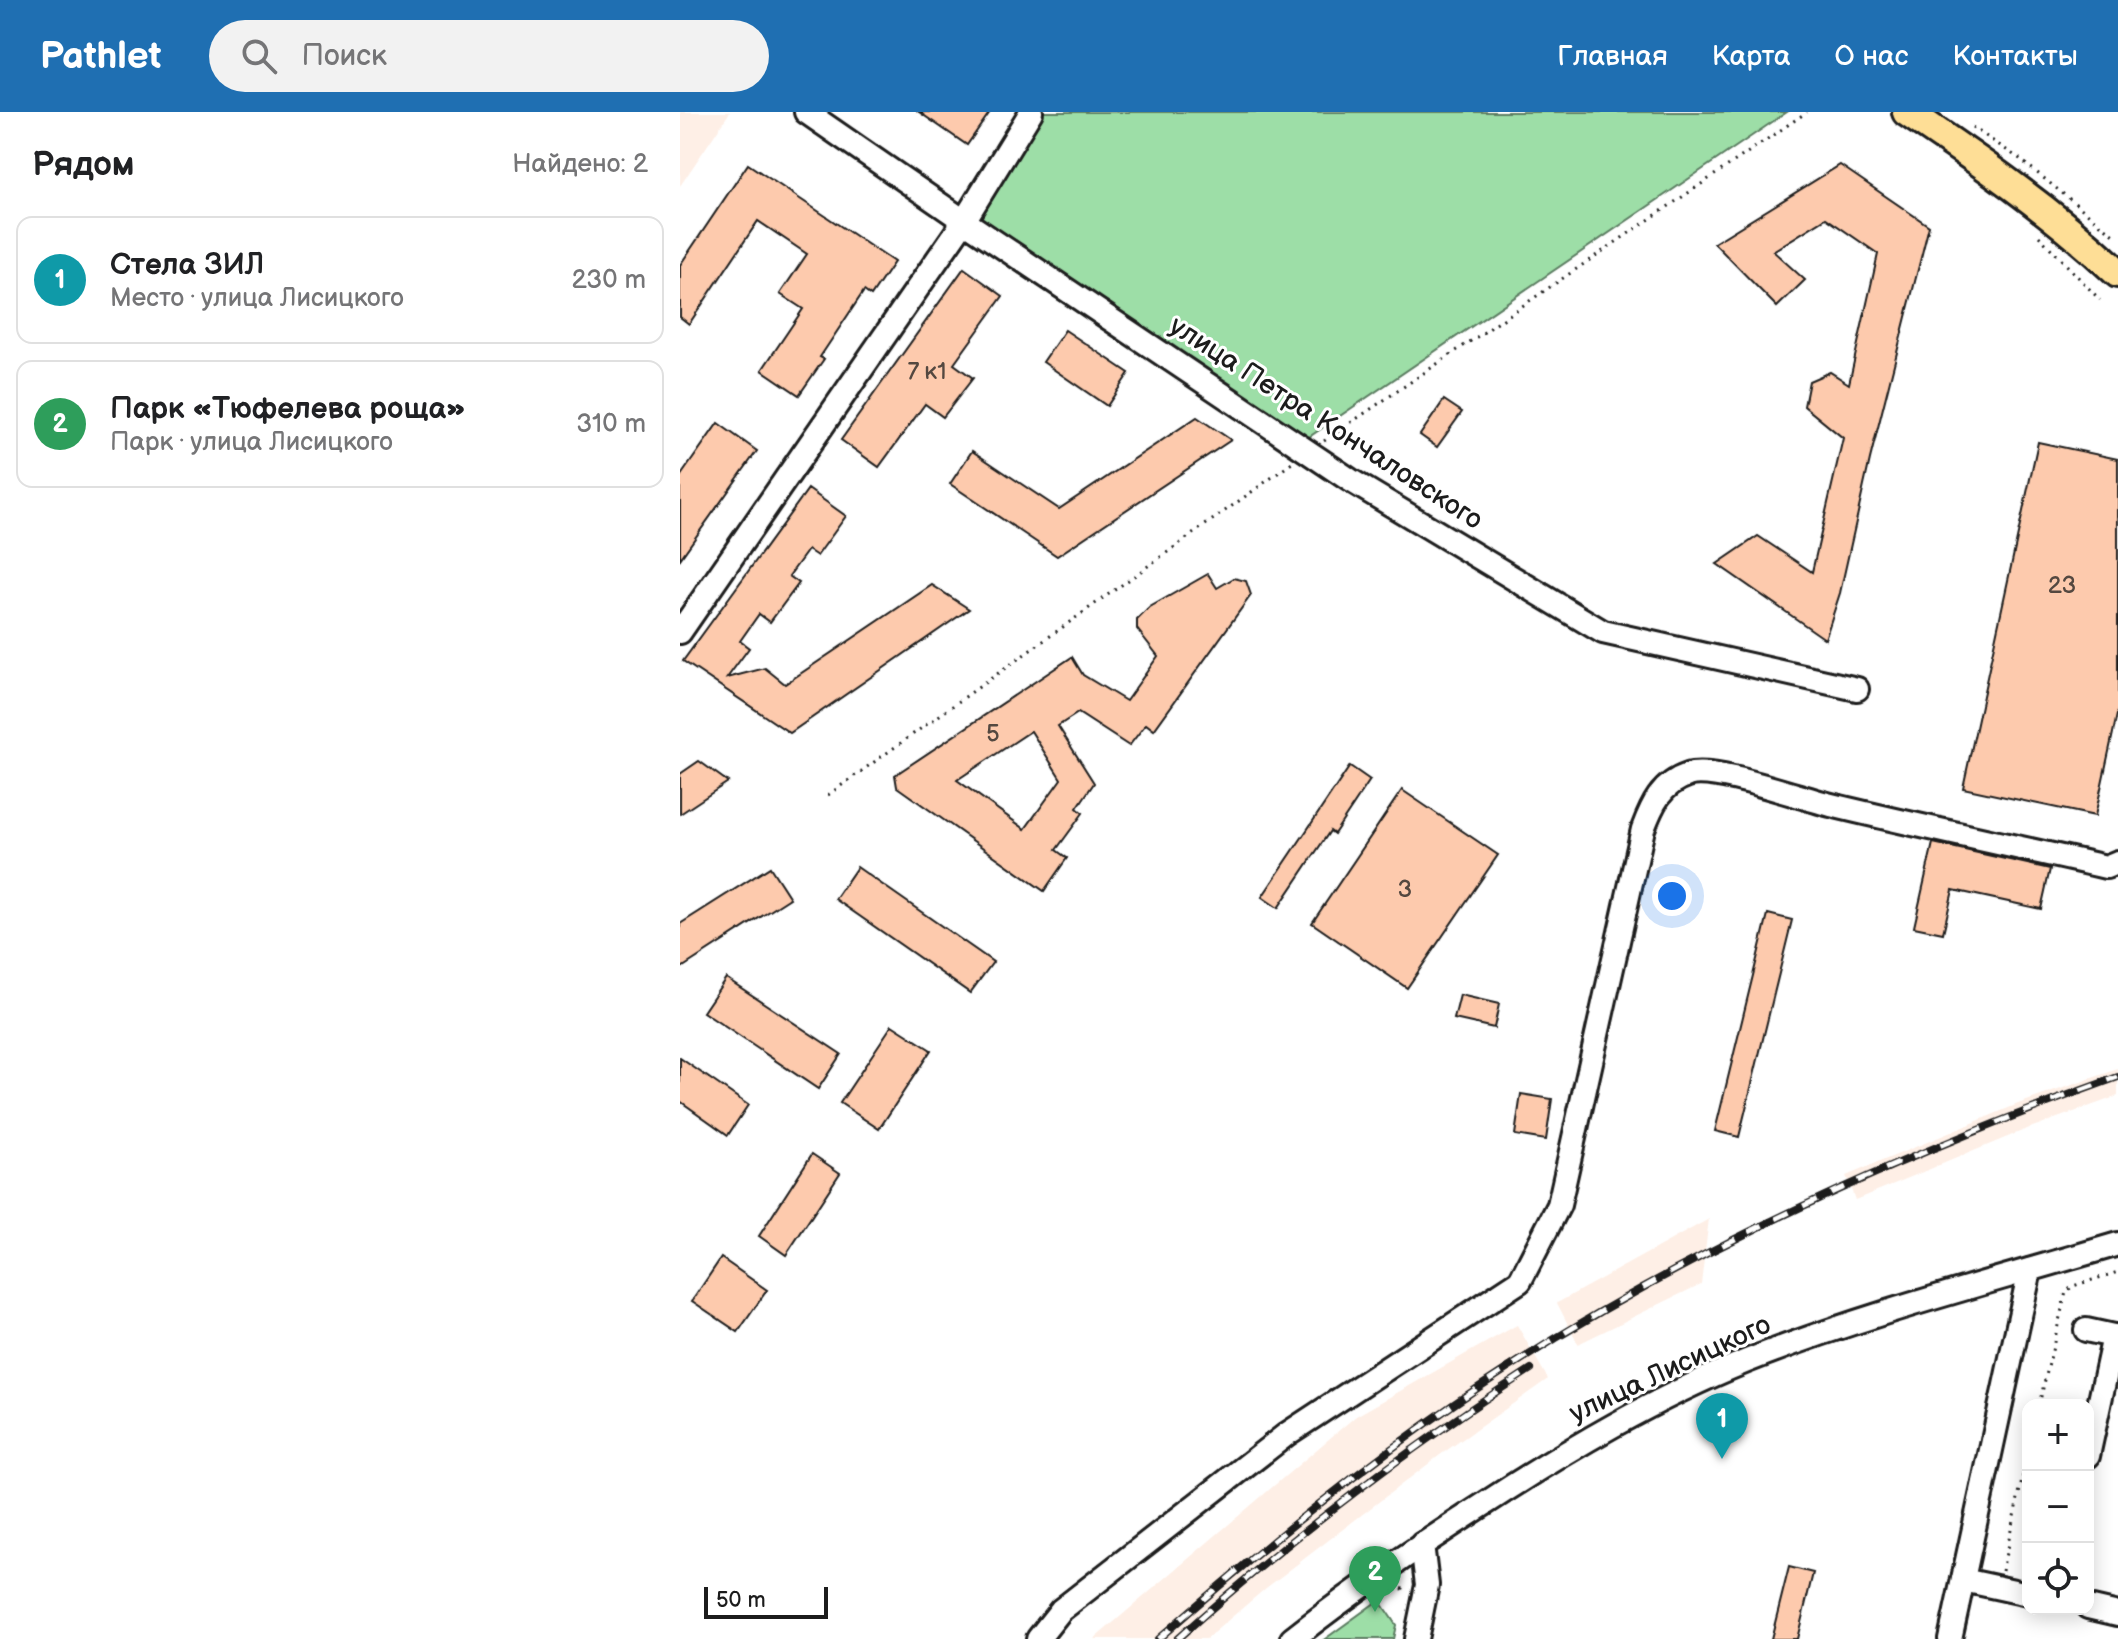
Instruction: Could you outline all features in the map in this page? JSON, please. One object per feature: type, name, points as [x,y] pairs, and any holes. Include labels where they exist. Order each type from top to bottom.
[{"type":"main road","points":[[1907,112],[2006,179],[2067,227],[2118,273]]},
{"type":"street","name":"улица Петра Кончаловского","points":[[806,112],[1350,480],[1603,632],[1857,689]]},
{"type":"street","points":[[680,632],[964,221],[1031,112]]},
{"type":"street","points":[[1038,1639],[1061,1610],[1287,1434],[1520,1281],[1559,1205],[1643,829],[1653,801],[1672,783],[1690,774],[1719,776],[1830,805],[2106,867],[2118,862]]},
{"type":"street","name":"улица Лисицкого","points":[[1292,1639],[1353,1591],[1573,1447],[1681,1390],[1747,1361],[1859,1320],[2118,1244]]},
{"type":"street","points":[[1950,1639],[2030,1270]]},
{"type":"street","points":[[2086,1330],[2116,1336],[2094,1430]]},
{"type":"street","points":[[1416,1639],[1427,1585],[1422,1544]]},
{"type":"street","points":[[1963,1580],[2022,1593]]},
{"type":"street","points":[[2094,1608],[2118,1614]]},
{"type":"path","points":[[2035,231],[2100,300]]},
{"type":"path","points":[[2040,1399],[2066,1292],[2073,1286],[2118,1272]]},
{"type":"path","points":[[1998,1587],[2024,1471]]},
{"type":"path","points":[[1390,1588],[1399,1587],[1406,1597]]},
{"type":"shaded area","points":[[680,112],[730,112],[680,186]]},
{"type":"shaded area","points":[[2118,1069],[2118,1096],[2027,1129],[1855,1200],[1846,1176],[2018,1104]]},
{"type":"shaded area","points":[[1709,1219],[1701,1284],[1578,1344],[1557,1303]]},
{"type":"shaded area","points":[[1517,1325],[1548,1379],[1440,1455],[1266,1588],[1206,1639],[1094,1639],[1356,1416]]},
{"type":"green space","points":[[1043,112],[1787,112],[1306,439],[978,220]]},
{"type":"green space","points":[[1379,1600],[1396,1625],[1393,1639],[1325,1639]]},
{"type":"building","points":[[919,112],[990,112],[967,145]]},
{"type":"building","points":[[748,164],[894,262],[871,296],[864,291],[799,395],[762,370],[803,309],[780,294],[807,254],[758,221],[689,324],[680,317],[680,265]]},
{"type":"building","points":[[1840,165],[1929,226],[1870,459],[1840,593],[1825,639],[1717,564],[1758,536],[1812,572],[1843,438],[1804,406],[1809,381],[1830,372],[1849,384],[1878,254],[1826,218],[1773,251],[1805,280],[1777,307],[1714,243]]},
{"type":"building","points":[[964,268],[1003,296],[954,364],[973,378],[943,417],[925,404],[879,467],[841,440]]},
{"type":"building","points":[[1065,330],[1129,373],[1107,406],[1043,362]]},
{"type":"building","points":[[1444,400],[1462,412],[1437,447],[1420,435]]},
{"type":"building","points":[[1197,417],[1231,440],[1057,556],[950,484],[972,451],[1059,509]]},
{"type":"building","points":[[718,423],[757,451],[680,559],[680,477]]},
{"type":"building","points":[[2038,442],[2118,459],[2118,710],[2095,816],[1963,788]]},
{"type":"building","points":[[808,489],[846,516],[817,556],[808,550],[789,576],[799,583],[770,622],[759,614],[740,641],[749,648],[727,678],[765,668],[785,684],[932,585],[969,609],[790,733],[683,661]]},
{"type":"building","points":[[1208,574],[1217,588],[1234,578],[1246,581],[1251,595],[1154,730],[1146,724],[1129,746],[1078,713],[1058,726],[1094,783],[1077,808],[1083,813],[1056,850],[1067,858],[1044,891],[897,787],[895,775],[1072,657],[1083,675],[1126,701],[1158,656],[1137,629],[1137,620],[1150,607]],"holes":[[[1031,731],[1061,779],[1025,829],[957,780]]]},
{"type":"building","points":[[699,761],[728,782],[680,814],[680,774]]},
{"type":"building","points":[[1350,766],[1370,780],[1334,834],[1330,831],[1278,908],[1262,897]]},
{"type":"building","points":[[1402,790],[1498,855],[1407,988],[1312,923]]},
{"type":"building","points":[[1933,843],[2050,869],[2041,909],[1953,890],[1943,933],[1914,927]]},
{"type":"building","points":[[770,867],[790,898],[680,969],[680,924]]},
{"type":"building","points":[[857,867],[993,962],[970,993],[835,899]]},
{"type":"building","points":[[1768,914],[1792,920],[1739,1137],[1715,1131]]},
{"type":"building","points":[[726,978],[841,1054],[818,1089],[703,1012]]},
{"type":"building","points":[[1460,995],[1499,1004],[1494,1028],[1454,1019]]},
{"type":"building","points":[[892,1025],[931,1050],[879,1129],[840,1103]]},
{"type":"building","points":[[680,1058],[748,1105],[728,1135],[680,1101]]},
{"type":"building","points":[[1521,1094],[1552,1099],[1546,1140],[1515,1135]]},
{"type":"building","points":[[812,1154],[840,1173],[786,1255],[759,1236]]},
{"type":"building","points":[[721,1258],[767,1290],[738,1332],[692,1301]]},
{"type":"building","points":[[1789,1567],[1813,1573],[1797,1639],[1771,1639]]},
{"type":"railway","points":[[1158,1639],[1357,1474],[1507,1369],[1590,1318],[1760,1226],[1848,1185],[2118,1077]]},
{"type":"railway","points":[[1177,1639],[1349,1497],[1531,1369]]},
{"type":"place","name":"Стела ЗИЛ","points":[[1722,1459]]},
{"type":"place","name":"Парк «Тюфелева роща»","points":[[1375,1612]]}]
